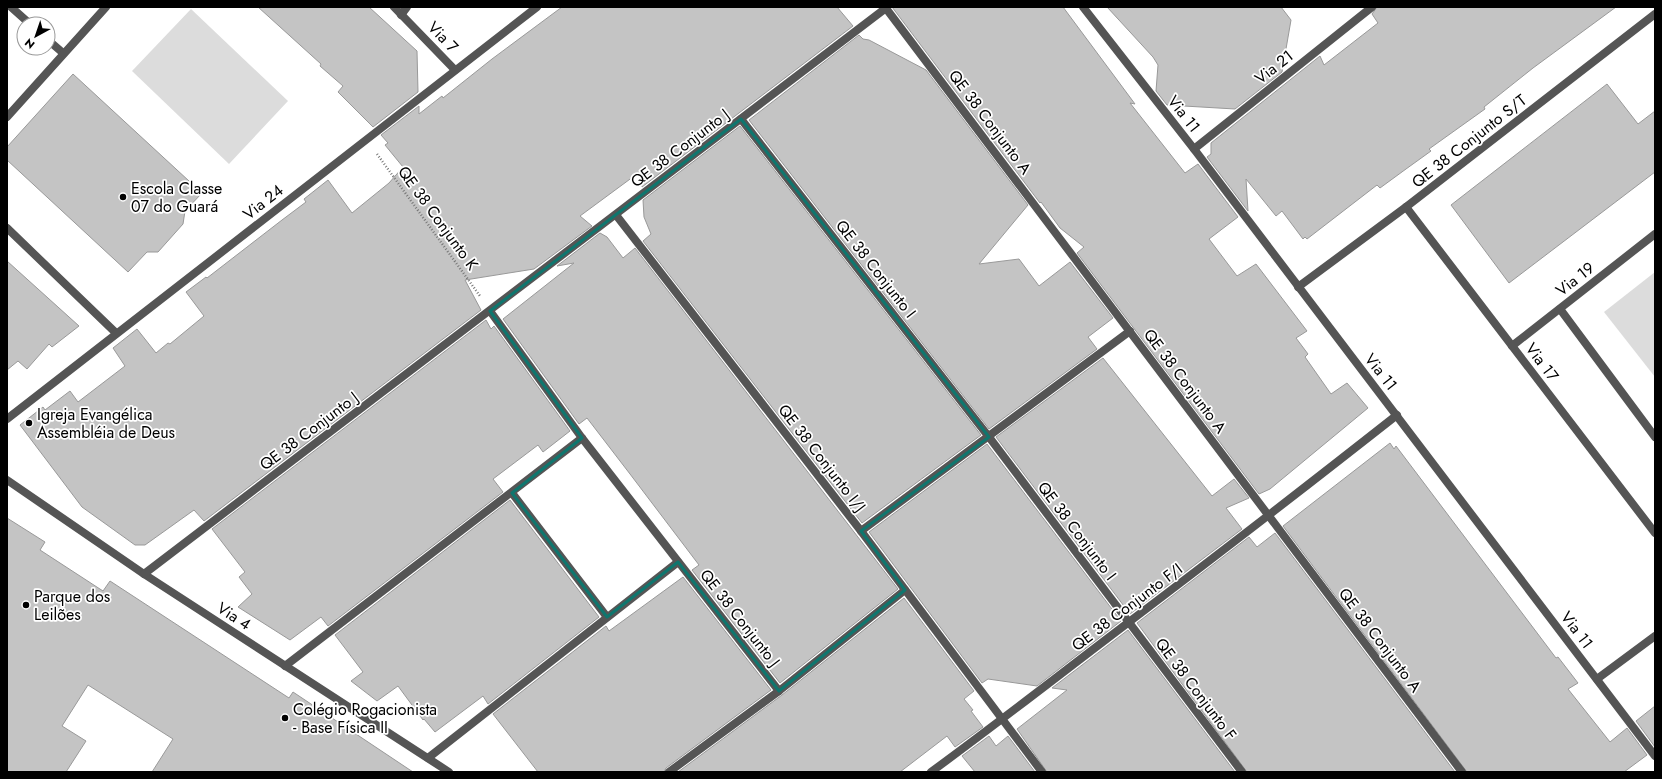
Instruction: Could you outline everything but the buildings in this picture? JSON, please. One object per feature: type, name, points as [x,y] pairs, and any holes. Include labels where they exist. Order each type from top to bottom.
[{"type":"street","points":[[11,7],[21,16]]},
{"type":"street","points":[[7,117],[106,7]]},
{"type":"street","name":"Via 7","points":[[394,7],[455,70]]},
{"type":"street","points":[[401,14],[407,7]]},
{"type":"street","name":"Via 24","points":[[7,419],[537,7]]},
{"type":"street","name":"Via 11","points":[[1083,7],[1194,149],[1655,756]]},
{"type":"street","name":"Via 21","points":[[1194,149],[1372,7]]},
{"type":"street","name":"QE 38 Conjunto J","points":[[144,574],[886,8]]},
{"type":"street","name":"QE 38 Conjunto A","points":[[886,8],[1462,772]]},
{"type":"street","name":"QE 38 Conjunto S/T","points":[[1298,287],[1406,207],[1655,14]]},
{"type":"street","points":[[56,47],[63,53]]},
{"type":"street","name":"QE 38 Conjunto I","points":[[741,119],[989,437],[1128,623]]},
{"type":"street","name":"Via 17","points":[[1406,207],[1655,533]]},
{"type":"street","name":"QE 38 Conjunto I/J","points":[[616,214],[861,531],[1002,721],[1042,772]]},
{"type":"street","points":[[7,228],[116,334]]},
{"type":"street","name":"Via 19","points":[[1512,346],[1655,234]]},
{"type":"street","points":[[1560,308],[1655,437]]},
{"type":"street","name":"QE 38 Conjunto J","points":[[490,311],[582,438],[779,691]]},
{"type":"street","points":[[861,531],[1130,331]]},
{"type":"street","name":"QE 38 Conjunto F/I","points":[[931,772],[1002,721],[1269,516],[1397,415]]},
{"type":"street","points":[[285,666],[582,438]]},
{"type":"street","name":"Via 4","points":[[7,480],[144,574],[449,772]]},
{"type":"street","points":[[512,493],[607,617]]},
{"type":"street","name":"QE 38 Conjunto J","points":[[428,758],[678,562]]},
{"type":"street","name":"QE 38 Conjunto J","points":[[669,772],[779,691],[905,590]]},
{"type":"street","name":"QE 38 Conjunto F","points":[[1128,623],[1242,772]]},
{"type":"street","points":[[1597,679],[1655,636]]},
{"type":"path","name":"QE 38 Conjunto K","points":[[366,139],[490,311]]},
{"type":"highlighted area","points":[[741,119],[989,437],[861,531],[905,590],[779,691],[678,562],[607,617],[512,493],[582,438],[490,311]]},
{"type":"shaded area","points":[[191,9],[288,101],[229,164],[132,71]]},
{"type":"shaded area","points":[[1655,272],[1655,377],[1604,312]]},
{"type":"place","name":"Escola Classe 07 do Guará","points":[[123,197]]},
{"type":"place","name":"Igreja Evangélica Assembléia de Deus","points":[[29,423]]},
{"type":"place","name":"Parque dos Leilões","points":[[26,605]]},
{"type":"place","name":"Colégio Rogacionista - Base Física II","points":[[285,718]]}]
